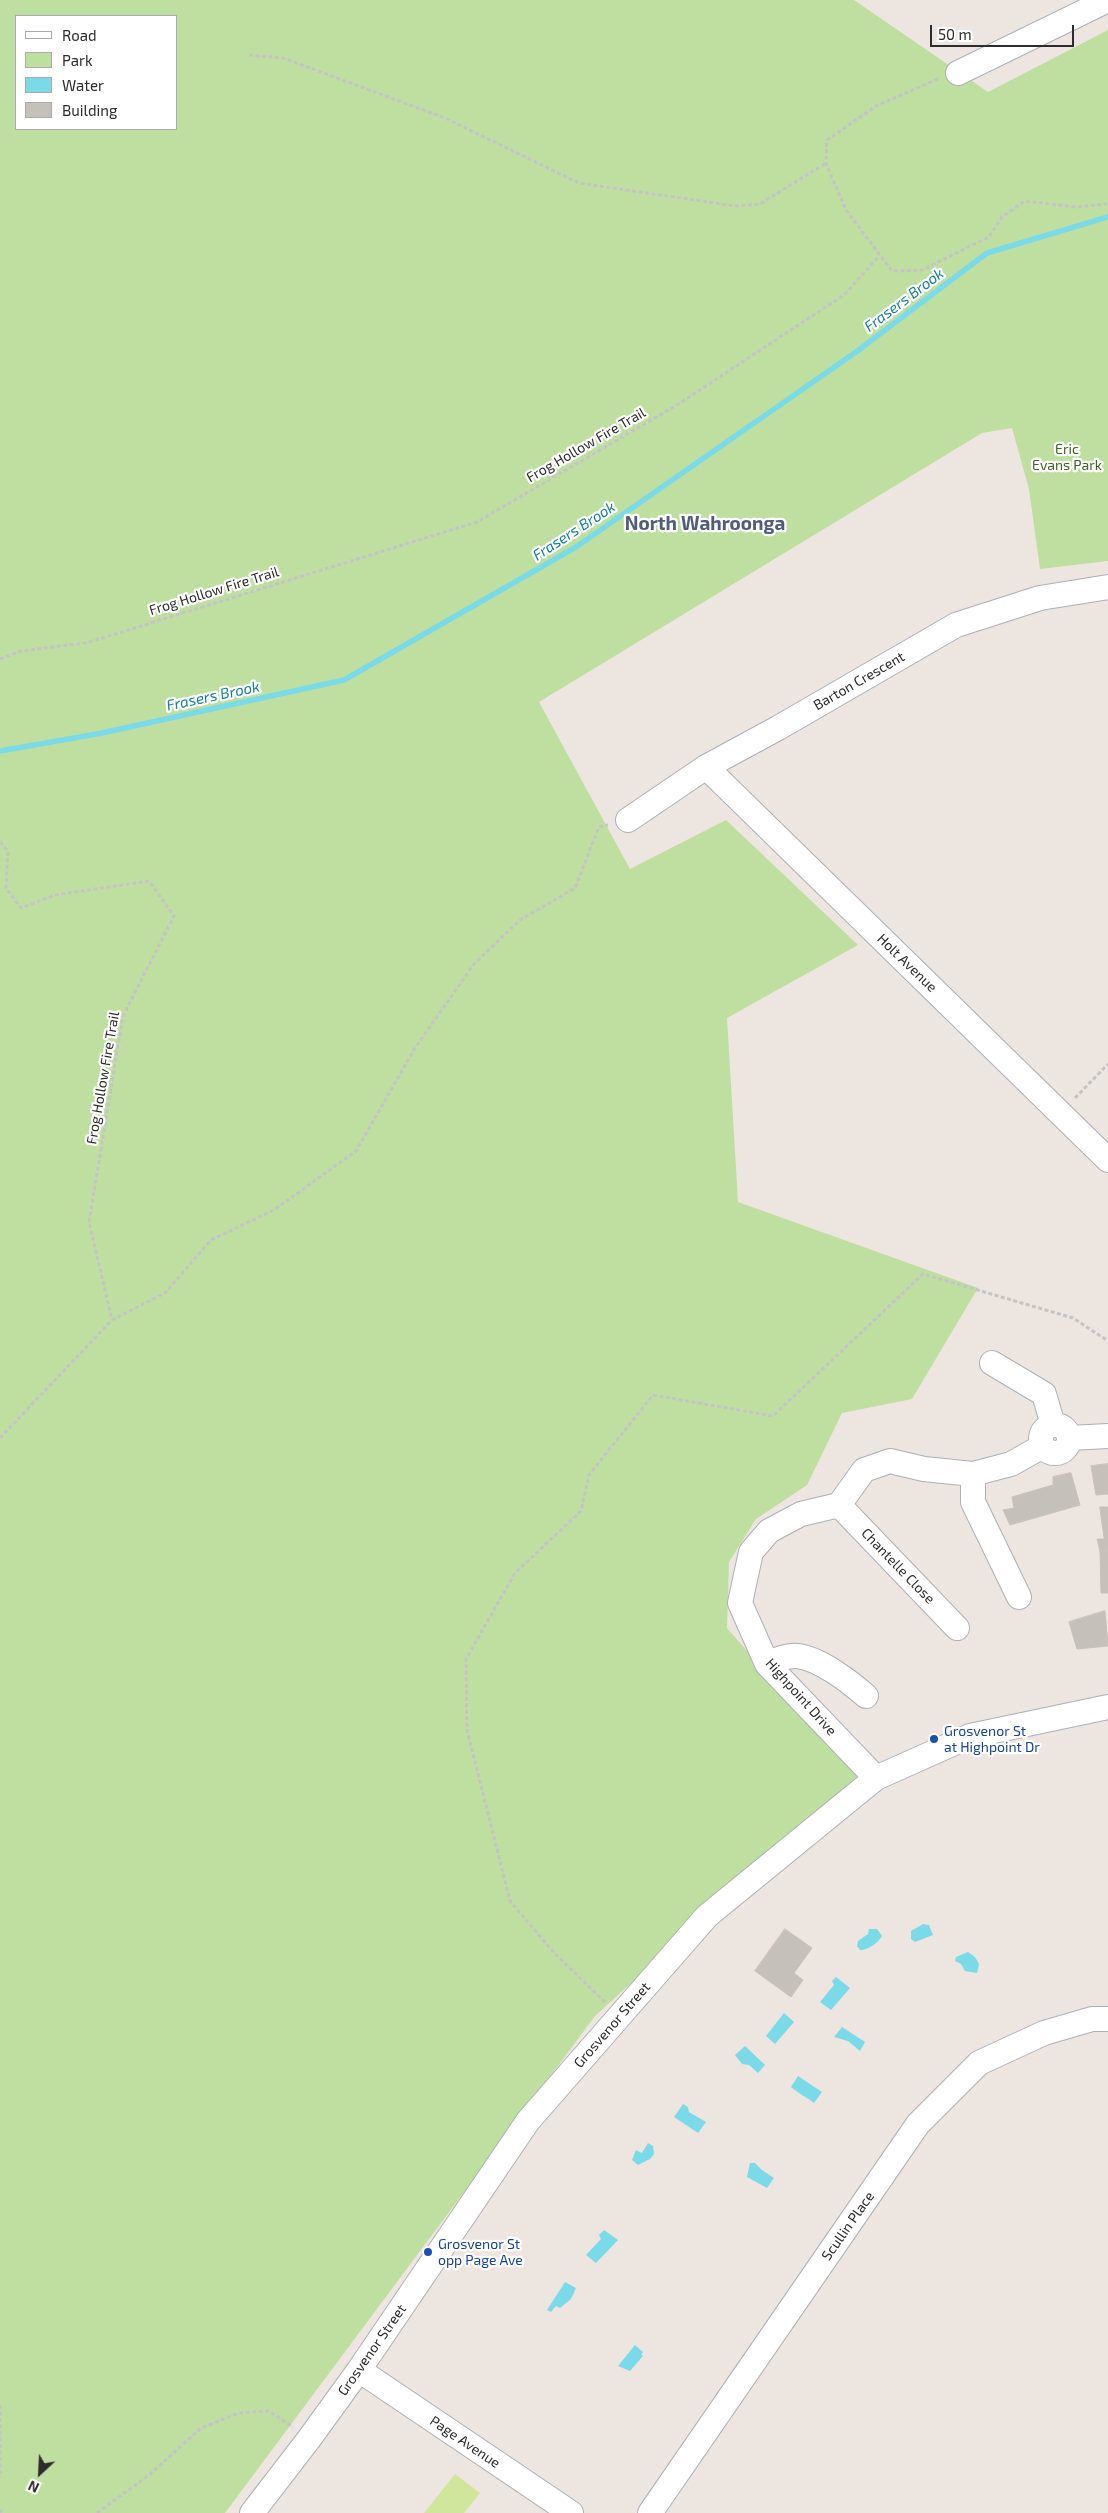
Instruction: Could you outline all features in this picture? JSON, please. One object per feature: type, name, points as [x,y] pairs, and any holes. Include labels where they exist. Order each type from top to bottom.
[{"type":"street","points":[[958,73],[1108,0]]},
{"type":"street","name":"Barton Crescent","points":[[628,820],[706,767],[778,728],[956,625],[1040,598],[1108,587]]},
{"type":"street","name":"Holt Avenue","points":[[706,767],[1108,1160]]},
{"type":"street","points":[[839,1505],[864,1470],[890,1461],[924,1469],[974,1474],[1011,1464],[1043,1446],[1050,1452],[1059,1453],[1066,1448],[1061,1431],[1044,1394],[992,1363]]},
{"type":"street","points":[[1061,1431],[1108,1436]]},
{"type":"street","points":[[974,1474],[973,1502],[1019,1597]]},
{"type":"street","name":"Chantelle Close","points":[[839,1505],[957,1628]]},
{"type":"street","name":"Highpoint Drive","points":[[839,1505],[801,1514],[769,1531],[751,1552],[740,1602],[767,1664],[876,1778]]},
{"type":"street","points":[[767,1664],[788,1656],[798,1656],[847,1680],[866,1696]]},
{"type":"street","name":"Grosvenor Street","points":[[252,2513],[359,2370],[528,2121],[707,1916],[876,1778],[970,1736],[1108,1708]]},
{"type":"street","name":"Scullin Place","points":[[650,2513],[918,2124],[979,2063],[1044,2032],[1092,2019],[1108,2019]]},
{"type":"street","name":"Page Avenue","points":[[359,2370],[571,2513]]},
{"type":"path","points":[[249,55],[282,58],[445,118],[579,183],[736,206],[760,204],[826,163]]},
{"type":"path","points":[[958,73],[930,81],[876,106],[827,140],[826,163],[846,210],[892,271],[922,270],[989,237],[1002,217],[1025,201],[1076,207],[1107,204]]},
{"type":"path","name":"Frog Hollow Fire Trail","points":[[0,659],[21,651],[86,643],[477,522],[677,405],[844,295],[879,256]]},
{"type":"path","points":[[0,1438],[112,1320],[166,1293],[211,1240],[274,1210],[356,1150],[415,1048],[474,964],[520,920],[575,888],[599,827],[628,820]]},
{"type":"path","name":"Frog Hollow Fire Trail","points":[[0,842],[8,852],[6,888],[21,908],[55,895],[149,882],[174,916],[123,1016],[89,1222],[112,1320]]},
{"type":"path","points":[[1060,1112],[1108,1064]]},
{"type":"path","points":[[619,2016],[555,1954],[510,1901],[467,1730],[466,1659],[515,1573],[581,1510],[589,1475],[653,1394],[774,1416],[924,1274],[1073,1318],[1108,1341]]},
{"type":"path","points":[[0,2405],[0,2476]]},
{"type":"path","points":[[97,2513],[149,2475],[201,2428],[239,2413],[270,2411],[309,2439]]},
{"type":"green space","name":"Eric Evans Park","points":[[0,0],[854,0],[988,92],[1108,30],[1108,561],[1040,569],[1029,489],[1012,428],[982,433],[539,702],[630,869],[726,820],[858,945],[727,1018],[738,1202],[978,1288],[912,1399],[842,1413],[807,1485],[756,1519],[729,1562],[727,1628],[857,1777],[595,2016],[225,2513],[0,2513]]},
{"type":"green space","points":[[455,2474],[480,2493],[464,2513],[424,2513]]},
{"type":"water","points":[[923,1924],[929,1925],[933,1935],[915,1942],[911,1939],[911,1931]]},
{"type":"water","points":[[869,1929],[877,1929],[882,1936],[872,1946],[860,1950],[857,1946],[858,1941],[868,1934]]},
{"type":"water","points":[[968,1952],[975,1957],[979,1964],[977,1973],[965,1971],[961,1964],[955,1961],[956,1957]]},
{"type":"water","points":[[836,1977],[850,1988],[831,2010],[820,2002],[834,1985],[832,1981]]},
{"type":"water","points":[[784,2013],[794,2022],[775,2044],[766,2036]]},
{"type":"water","points":[[842,2027],[865,2042],[860,2051],[848,2041],[834,2037]]},
{"type":"water","points":[[745,2046],[765,2065],[758,2073],[749,2065],[742,2064],[735,2055]]},
{"type":"water","points":[[798,2076],[822,2092],[814,2103],[791,2087]]},
{"type":"water","points":[[683,2104],[688,2107],[689,2112],[706,2122],[698,2133],[674,2117]]},
{"type":"water","points":[[648,2143],[653,2146],[654,2154],[650,2159],[638,2165],[632,2160],[636,2150],[642,2153]]},
{"type":"water","points":[[750,2163],[755,2163],[774,2178],[767,2188],[747,2177]]},
{"type":"water","points":[[604,2230],[618,2240],[596,2263],[586,2255],[601,2239],[599,2235]]},
{"type":"water","points":[[565,2282],[576,2288],[571,2299],[560,2308],[556,2306],[551,2312],[547,2310]]},
{"type":"water","points":[[635,2345],[643,2352],[641,2355],[643,2356],[630,2371],[618,2366]]},
{"type":"building","points":[[1108,1464],[1108,1494],[1096,1495],[1091,1466]]},
{"type":"building","points":[[1071,1473],[1080,1505],[1010,1525],[1003,1510],[1014,1508],[1012,1497],[1053,1485],[1053,1477]]},
{"type":"building","points":[[1100,1507],[1108,1507],[1108,1550],[1100,1551],[1097,1539],[1104,1539]]},
{"type":"building","points":[[1108,1550],[1108,1593],[1101,1593],[1100,1551]]},
{"type":"building","points":[[1105,1611],[1108,1646],[1077,1649],[1069,1622]]},
{"type":"building","points":[[785,1929],[812,1948],[794,1973],[803,1980],[791,1997],[755,1971]]},
{"type":"waterway","name":"Frasers Brook","points":[[0,751],[102,733],[344,680],[576,547],[856,352],[987,253],[1108,217]]},
{"type":"place","name":"Grosvenor St at Highpoint Dr","points":[[934,1739]]},
{"type":"place","name":"Grosvenor St opp Page Ave","points":[[428,2252]]},
{"type":"district","name":"North Wahroonga","points":[[705,524]]}]
